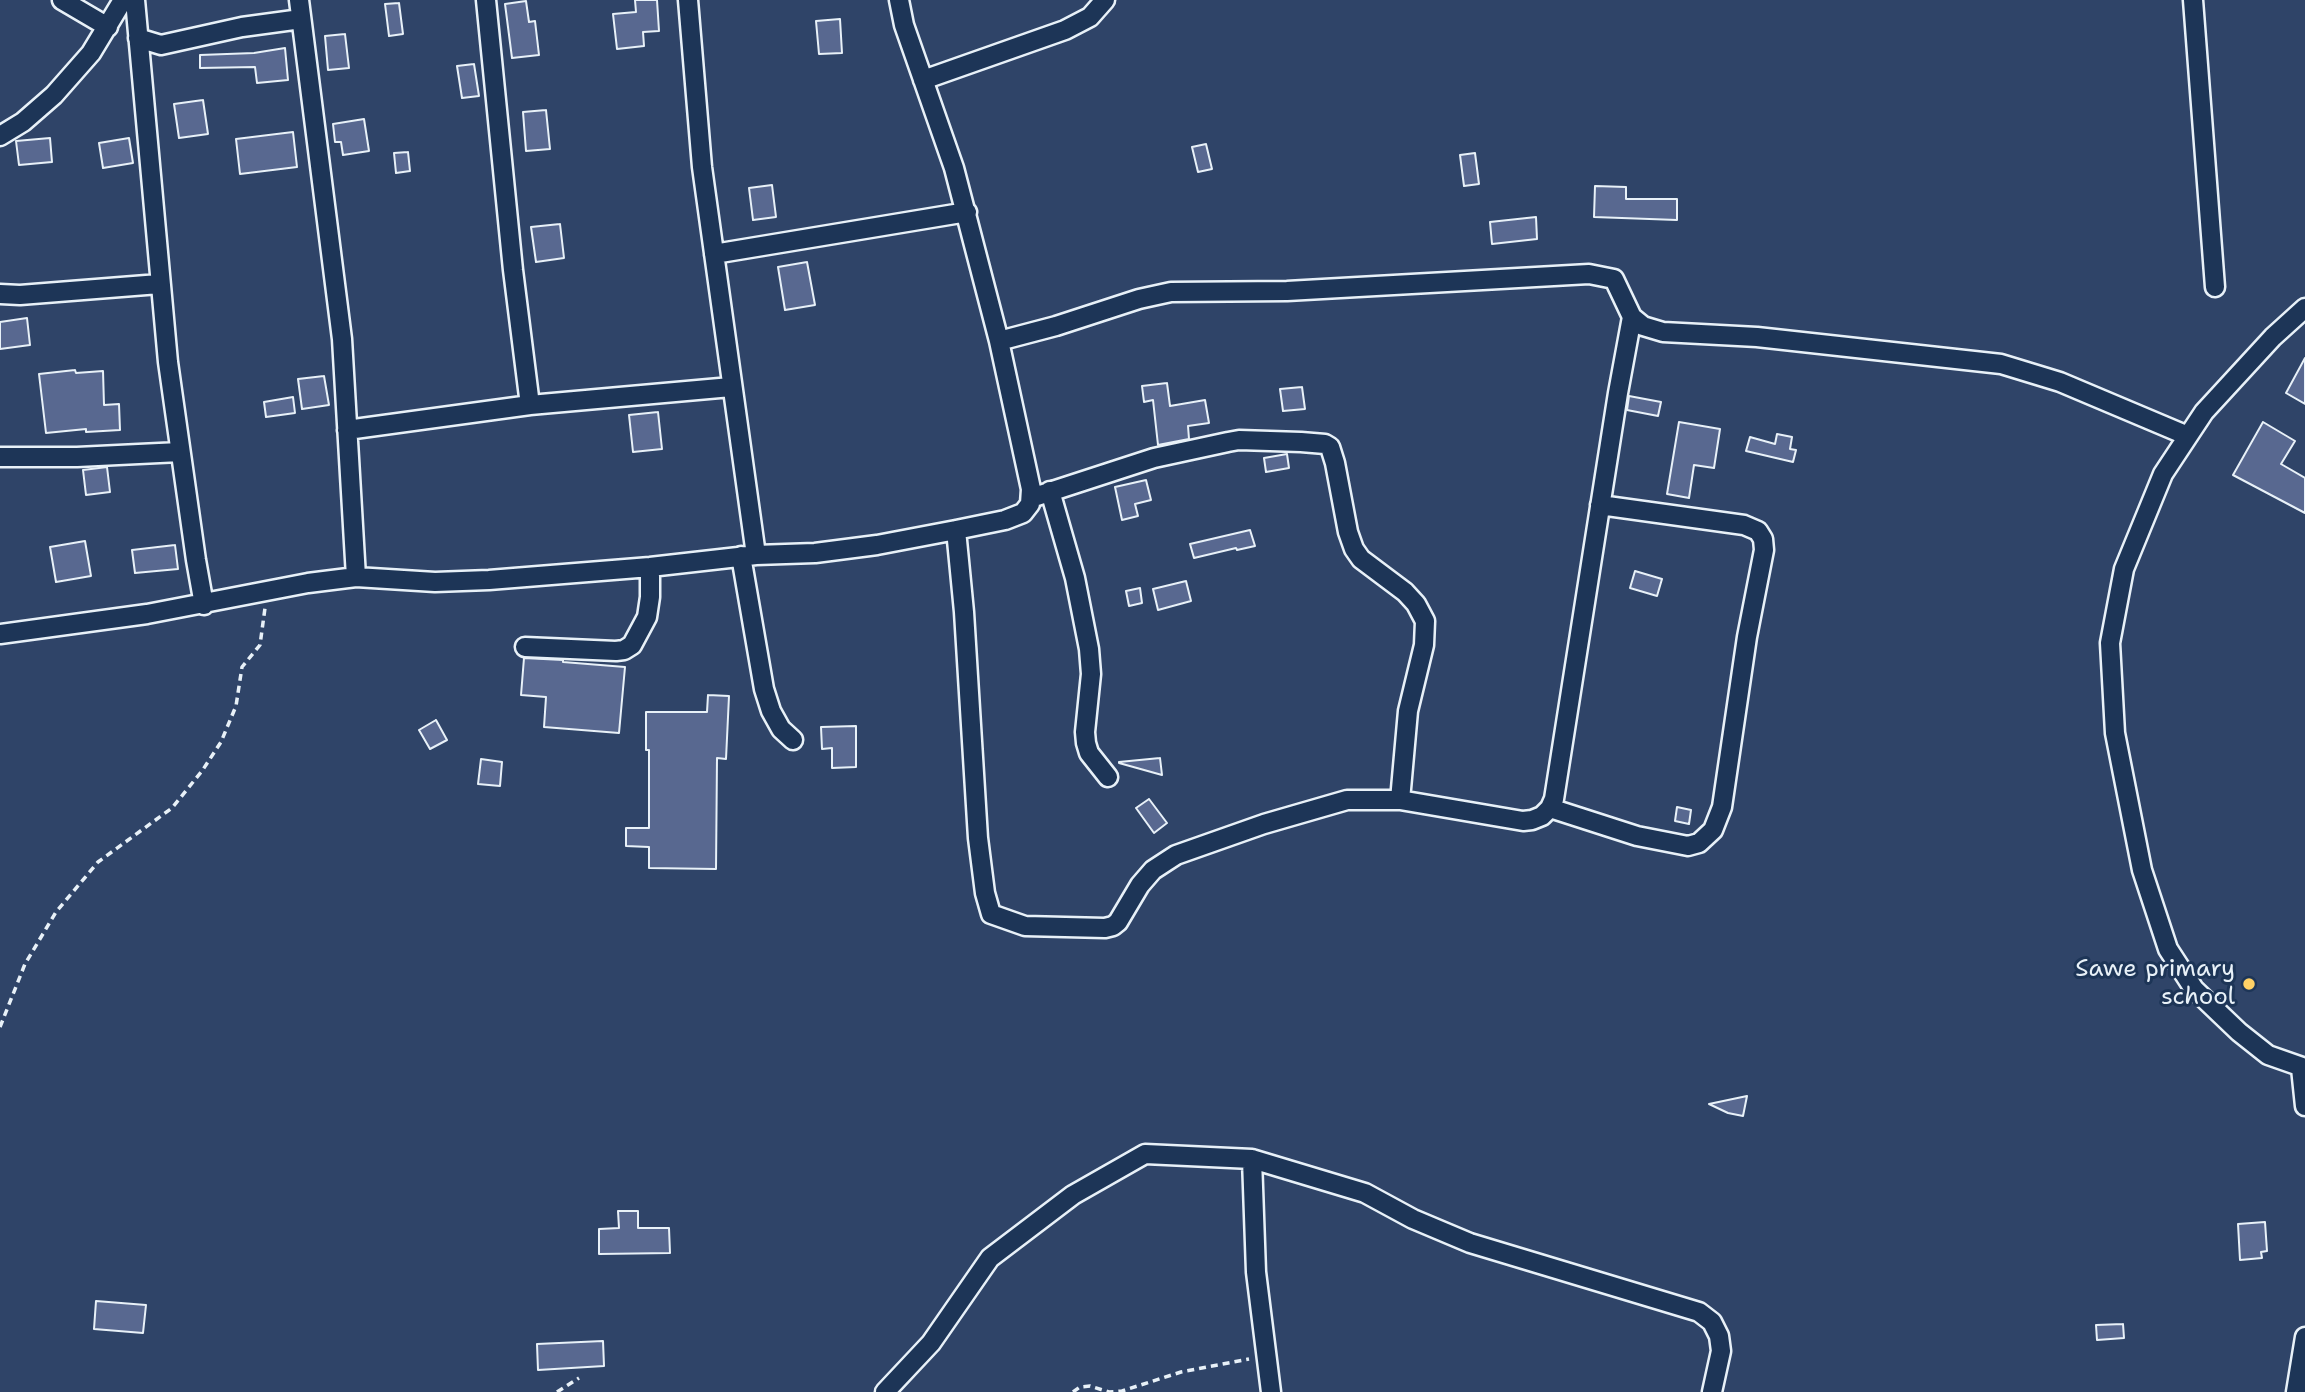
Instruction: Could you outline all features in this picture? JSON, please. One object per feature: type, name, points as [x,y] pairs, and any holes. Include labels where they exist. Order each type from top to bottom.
[{"type":"street","points":[[62,0],[108,27]]},
{"type":"street","points":[[0,136],[23,122],[54,95],[91,53],[123,0]]},
{"type":"street","points":[[135,0],[159,284],[180,452],[204,604]]},
{"type":"street","points":[[299,0],[342,339],[356,577]]},
{"type":"street","points":[[486,0],[513,270],[530,405]]},
{"type":"street","points":[[688,0],[702,167],[731,387],[764,689],[771,711],[781,729],[793,740]]},
{"type":"street","points":[[0,634],[204,604],[356,577],[435,582],[489,580],[650,567],[748,555],[815,553],[956,530],[1005,520],[1023,513],[1030,505],[1031,489],[1026,455],[999,341],[967,212],[904,25],[899,0]]},
{"type":"street","points":[[923,80],[1065,30],[1090,17],[1105,0]]},
{"type":"street","points":[[2193,0],[2216,288]]},
{"type":"street","points":[[138,38],[161,45],[242,27],[301,19]]},
{"type":"street","points":[[714,254],[967,212]]},
{"type":"street","points":[[999,341],[1171,292],[1367,288],[1574,273],[1603,275],[1614,279],[1632,317],[1643,326],[1663,332],[1757,337],[2001,364],[2060,382],[2188,436]]},
{"type":"street","points":[[0,294],[20,295],[159,284]]},
{"type":"street","points":[[2305,308],[2273,337],[2204,412],[2163,474],[2123,569],[2110,643],[2115,733],[2142,870],[2168,949],[2194,989],[2239,1032],[2268,1055],[2303,1068],[2305,1106]]},
{"type":"street","points":[[956,530],[964,612],[978,838],[985,893],[991,914],[1025,926],[1113,926],[1153,870],[1175,855],[1264,824],[1347,800],[1399,800],[1523,821],[1542,816],[1554,799],[1632,317]]},
{"type":"street","points":[[347,430],[530,405],[731,387]]},
{"type":"street","points":[[1031,498],[1154,458],[1239,440],[1309,442],[1330,447],[1354,549],[1361,559],[1405,592],[1416,604],[1425,621],[1424,645],[1408,711],[1399,800]]},
{"type":"street","points":[[0,457],[77,457],[180,452]]},
{"type":"street","points":[[1050,491],[1075,578],[1089,649],[1091,674],[1086,743],[1089,753],[1108,777]]},
{"type":"street","points":[[1550,808],[1637,836],[1688,846],[1699,843],[1713,830],[1722,807],[1747,637],[1764,550],[1763,540],[1758,531],[1744,525],[1600,505]]},
{"type":"street","points":[[525,647],[616,652],[632,645],[647,617],[650,567]]},
{"type":"street","points":[[885,1392],[932,1343],[990,1258],[1073,1195],[1145,1154],[1252,1159],[1365,1194],[1413,1219],[1470,1243],[1699,1312],[1712,1322],[1719,1336],[1721,1351],[1712,1392]]},
{"type":"street","points":[[1252,1159],[1256,1272],[1271,1392]]},
{"type":"street","points":[[2296,1392],[2305,1337]]},
{"type":"path","points":[[0,1027],[25,964],[56,912],[98,862],[172,808],[221,742],[236,706],[242,667],[260,645],[269,591]]},
{"type":"path","points":[[1073,1392],[1080,1387],[1090,1386],[1109,1392],[1122,1391],[1181,1372],[1266,1356]]},
{"type":"path","points":[[557,1392],[579,1378]]},
{"type":"building","points":[[635,0],[657,0],[659,31],[643,32],[644,46],[617,49],[613,14],[636,12]]},
{"type":"building","points":[[526,1],[529,22],[535,21],[539,55],[512,58],[505,4]]},
{"type":"building","points":[[399,3],[403,34],[389,36],[385,4]]},
{"type":"building","points":[[840,19],[842,53],[819,54],[816,21]]},
{"type":"building","points":[[345,34],[349,68],[328,70],[325,36]]},
{"type":"building","points":[[285,48],[288,80],[257,83],[255,67],[200,68],[200,55],[254,53]]},
{"type":"building","points":[[474,64],[479,96],[462,98],[457,66]]},
{"type":"building","points":[[203,100],[208,134],[179,138],[174,104]]},
{"type":"building","points":[[546,110],[550,149],[526,151],[523,112]]},
{"type":"building","points":[[364,119],[369,151],[343,155],[341,142],[335,142],[333,124]]},
{"type":"building","points":[[293,132],[297,167],[240,174],[236,139]]},
{"type":"building","points":[[50,138],[52,162],[19,165],[16,141]]},
{"type":"building","points":[[129,138],[133,163],[103,168],[99,143]]},
{"type":"building","points":[[1206,144],[1212,169],[1198,172],[1192,147]]},
{"type":"building","points":[[408,152],[410,171],[396,173],[394,153]]},
{"type":"building","points":[[1475,153],[1479,184],[1464,186],[1460,155]]},
{"type":"building","points":[[772,185],[776,217],[753,220],[749,188]]},
{"type":"building","points":[[1595,186],[1626,187],[1626,199],[1677,199],[1677,220],[1594,217]]},
{"type":"building","points":[[1536,217],[1537,239],[1492,244],[1490,222]]},
{"type":"building","points":[[560,224],[564,258],[536,262],[531,227]]},
{"type":"building","points":[[807,262],[815,305],[785,310],[778,267]]},
{"type":"building","points":[[27,318],[30,345],[0,349],[0,322]]},
{"type":"building","points":[[2305,358],[2305,404],[2286,393]]},
{"type":"building","points":[[75,370],[76,373],[103,371],[104,405],[119,404],[120,430],[86,432],[86,429],[46,433],[39,374]]},
{"type":"building","points":[[324,376],[329,405],[302,409],[298,379]]},
{"type":"building","points":[[1167,383],[1170,406],[1205,400],[1209,423],[1188,426],[1189,439],[1158,445],[1153,400],[1144,402],[1142,386]]},
{"type":"building","points":[[1302,387],[1305,409],[1283,411],[1280,389]]},
{"type":"building","points":[[1629,396],[1661,402],[1658,416],[1627,410]]},
{"type":"building","points":[[293,397],[295,413],[266,417],[264,402]]},
{"type":"building","points":[[658,412],[662,449],[633,452],[629,415]]},
{"type":"building","points":[[1679,422],[1720,429],[1714,468],[1694,465],[1689,498],[1667,494]]},
{"type":"building","points":[[2263,422],[2295,441],[2281,464],[2305,478],[2305,513],[2233,475]]},
{"type":"building","points":[[1777,434],[1792,437],[1790,449],[1796,450],[1793,462],[1746,451],[1750,437],[1775,444]]},
{"type":"building","points":[[1287,454],[1289,468],[1266,472],[1264,458]]},
{"type":"building","points":[[107,467],[110,492],[86,495],[83,470]]},
{"type":"building","points":[[1146,480],[1151,500],[1135,504],[1138,516],[1122,520],[1115,487]]},
{"type":"building","points":[[1250,530],[1255,546],[1194,558],[1190,544]]},
{"type":"building","points":[[85,541],[91,576],[56,582],[50,547]]},
{"type":"building","points":[[175,545],[178,569],[135,573],[132,550]]},
{"type":"building","points":[[1635,571],[1662,579],[1657,596],[1630,588]]},
{"type":"building","points":[[1186,581],[1191,601],[1158,610],[1153,589]]},
{"type":"building","points":[[1140,588],[1142,603],[1129,606],[1126,591]]},
{"type":"building","points":[[524,658],[625,667],[619,733],[544,727],[546,697],[521,695]]},
{"type":"building","points":[[708,695],[729,696],[726,759],[717,758],[716,869],[649,868],[649,847],[626,846],[626,828],[649,828],[646,712],[707,712]]},
{"type":"building","points":[[436,720],[447,740],[430,749],[419,730]]},
{"type":"building","points":[[856,726],[856,767],[832,768],[832,748],[822,749],[821,727]]},
{"type":"building","points":[[1160,758],[1162,775],[1119,763],[1119,762]]},
{"type":"building","points":[[481,759],[502,762],[500,786],[478,784]]},
{"type":"building","points":[[1149,799],[1167,823],[1154,833],[1136,808]]},
{"type":"building","points":[[1677,807],[1691,810],[1689,824],[1675,821]]},
{"type":"building","points":[[1747,1096],[1743,1116],[1728,1113],[1709,1104]]},
{"type":"building","points":[[618,1211],[638,1211],[638,1228],[669,1228],[670,1253],[599,1254],[599,1229],[619,1228]]},
{"type":"building","points":[[2265,1222],[2267,1251],[2261,1252],[2262,1258],[2240,1260],[2238,1224]]},
{"type":"building","points":[[96,1301],[146,1305],[143,1333],[94,1329]]},
{"type":"building","points":[[2123,1324],[2124,1338],[2097,1340],[2096,1325]]},
{"type":"building","points":[[603,1341],[604,1366],[538,1370],[537,1344]]},
{"type":"place","name":"Sawe primary school","points":[[2249,984]]}]
